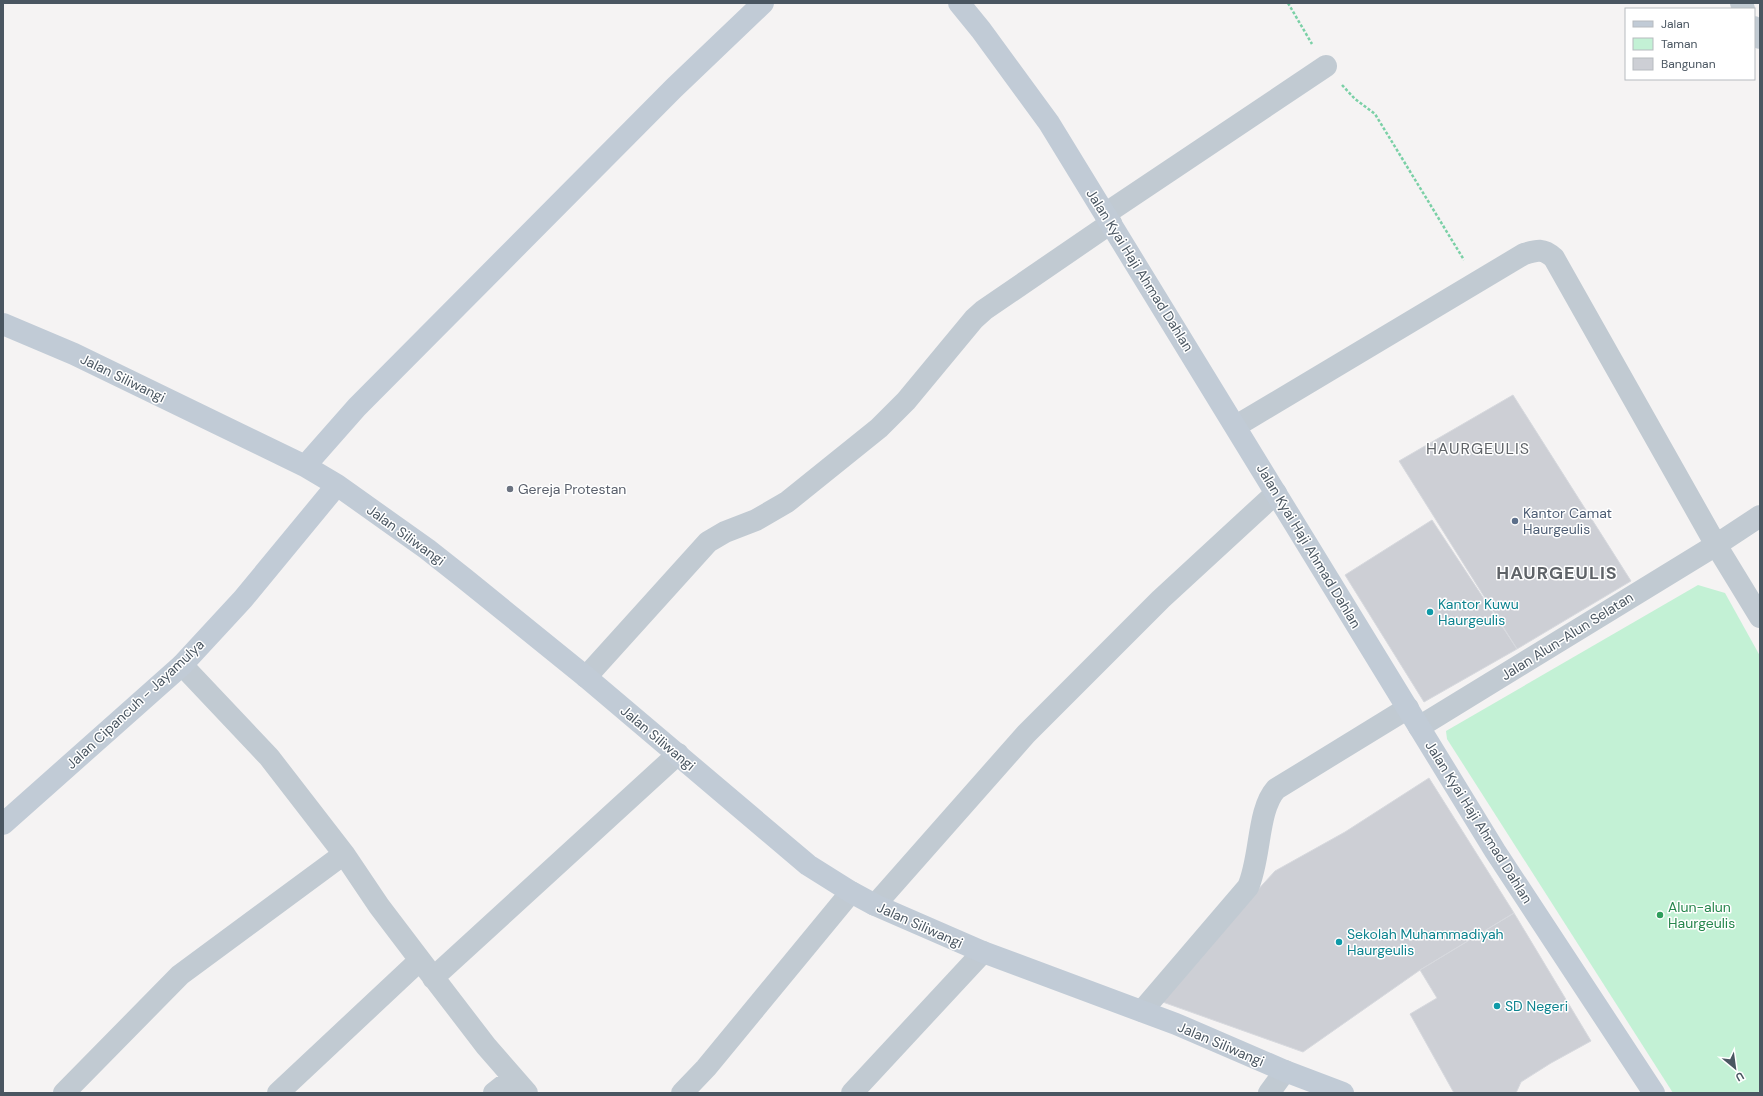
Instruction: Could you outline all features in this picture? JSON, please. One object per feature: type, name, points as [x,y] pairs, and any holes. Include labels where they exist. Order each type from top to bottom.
[{"type":"street","points":[[305,466],[357,407],[674,88],[763,3]]},
{"type":"street","name":"Jalan Kyai Haji Ahmad Dahlan","points":[[959,3],[981,30],[1049,123],[1495,851],[1654,1093]]},
{"type":"street","points":[[1755,29],[1760,38]]},
{"type":"street","points":[[586,677],[708,542],[725,532],[756,520],[787,502],[879,428],[906,401],[974,319],[984,310],[1108,219],[1326,66]]},
{"type":"street","points":[[1236,426],[1524,254],[1532,252],[1547,252],[1554,258],[1716,545],[1760,616]]},
{"type":"street","name":"Jalan Siliwangi","points":[[3,324],[74,354],[305,466],[337,485],[432,553],[586,677],[808,865],[851,892],[875,905],[983,952],[1142,1011],[1285,1071],[1343,1093]]},
{"type":"street","name":"Jalan Cipancuh - Jayamulya","points":[[3,824],[182,665],[243,599],[337,485]]},
{"type":"street","points":[[875,905],[1026,734],[1161,599],[1276,493]]},
{"type":"street","name":"Jalan Alun-Alun Selatan","points":[[1419,727],[1716,545],[1760,516]]},
{"type":"street","points":[[182,665],[269,757],[344,854],[379,906],[433,978],[486,1046],[520,1085],[494,1093]]},
{"type":"street","points":[[1142,1011],[1248,887],[1254,874],[1265,808],[1269,797],[1276,789],[1408,708]]},
{"type":"street","points":[[433,978],[678,754]]},
{"type":"street","points":[[64,1093],[180,975],[344,854]]},
{"type":"street","points":[[682,1093],[706,1068],[851,892]]},
{"type":"street","points":[[852,1093],[983,952]]},
{"type":"street","points":[[278,1093],[420,960]]},
{"type":"street","points":[[1269,1093],[1285,1071]]},
{"type":"path","points":[[1288,3],[1326,66],[1356,99],[1375,114],[1477,282]]},
{"type":"green space","name":"Alun-alun Haurgeulis","points":[[1698,585],[1725,593],[1760,656],[1760,1091],[1756,1093],[1673,1093],[1447,739],[1446,731]]},
{"type":"building","name":"Kantor Camat Haurgeulis","points":[[1513,395],[1631,581],[1517,649],[1399,461]]},
{"type":"building","name":"Kantor Kuwu Haurgeulis","points":[[1432,520],[1517,649],[1424,702],[1345,575]]},
{"type":"building","name":"Sekolah Muhammadiyah Haurgeulis","points":[[1429,778],[1514,913],[1420,970],[1303,1052],[1157,1000],[1275,871],[1345,832]]},
{"type":"building","name":"SD Negeri","points":[[1514,913],[1591,1041],[1551,1063],[1521,1082],[1516,1093],[1454,1093],[1410,1014],[1437,998],[1420,970]]},
{"type":"place","name":"Gereja Protestan","points":[[510,489]]},
{"type":"place","name":"Kantor Camat Haurgeulis","points":[[1515,521]]},
{"type":"place","name":"Kantor Kuwu Haurgeulis","points":[[1430,612]]},
{"type":"place","name":"Alun-alun Haurgeulis","points":[[1660,915]]},
{"type":"place","name":"Sekolah Muhammadiyah Haurgeulis","points":[[1339,942]]},
{"type":"place","name":"SD Negeri","points":[[1497,1006]]},
{"type":"district","name":"HAURGEULIS","points":[[1478,448]]},
{"type":"district","name":"HAURGEULIS","points":[[1557,573]]}]
